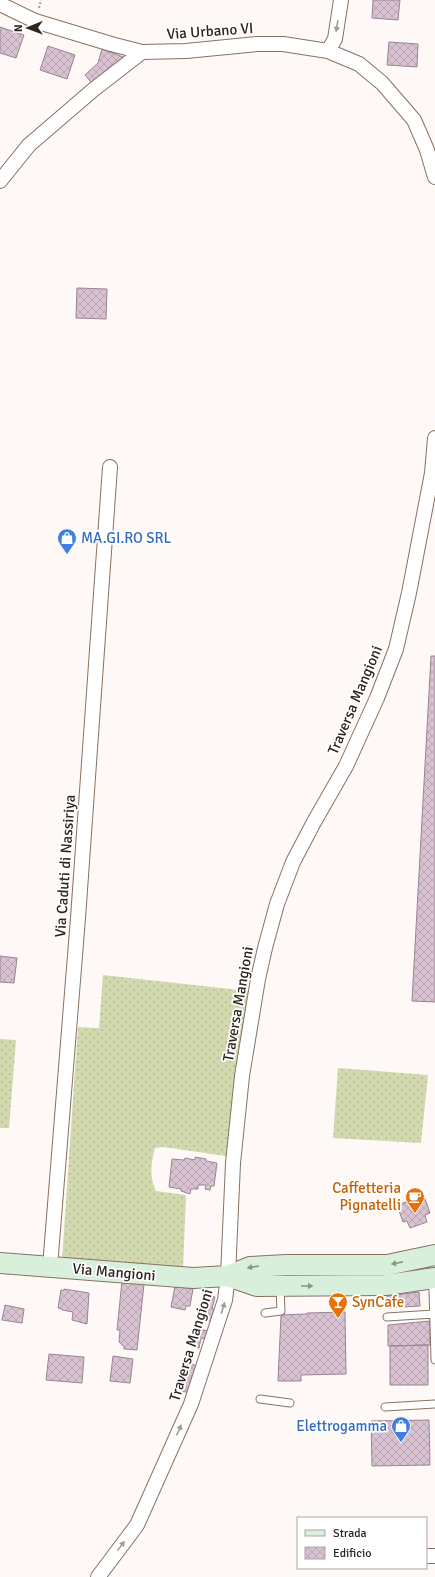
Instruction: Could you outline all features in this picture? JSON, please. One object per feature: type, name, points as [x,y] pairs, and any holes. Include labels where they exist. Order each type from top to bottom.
[{"type":"street","points":[[328,51],[335,39],[341,0]]},
{"type":"street","name":"Via Urbano VI","points":[[0,4],[36,21],[142,52],[186,51],[257,44],[283,44],[328,51],[358,64],[382,83],[414,120],[431,151],[435,177]]},
{"type":"street","points":[[0,181],[29,145],[93,90],[142,52]]},
{"type":"street","name":"Traversa Mangioni","points":[[98,1577],[137,1524],[191,1404],[225,1300],[228,1276],[233,1163],[242,1076],[258,979],[265,948],[277,904],[293,862],[346,766],[377,698],[396,648],[409,593],[432,473],[435,438]]},
{"type":"street","name":"Via Caduti di Nassiriya","points":[[50,1267],[78,918],[110,467]]},
{"type":"street","name":"Via Mangioni","points":[[0,1263],[193,1278],[228,1276],[250,1267],[283,1265],[387,1264],[435,1255]]},
{"type":"street","points":[[352,1264],[360,1275],[353,1286]]},
{"type":"street","points":[[283,1265],[289,1275],[283,1286]]},
{"type":"street","name":"Via Mangioni","points":[[228,1276],[257,1286],[386,1285],[433,1279]]},
{"type":"lane","points":[[433,1279],[435,1360]]},
{"type":"lane","points":[[265,1313],[280,1311],[283,1286]]},
{"type":"lane","points":[[387,1317],[434,1314]]},
{"type":"lane","points":[[260,1399],[290,1403]]},
{"type":"lane","points":[[385,1406],[435,1404]]},
{"type":"green space","points":[[103,975],[248,991],[226,1156],[163,1147],[155,1148],[152,1165],[152,1180],[156,1191],[186,1195],[183,1270],[62,1259],[78,1027],[99,1028]]},
{"type":"green space","points":[[0,1039],[16,1040],[9,1128],[0,1128]]},
{"type":"green space","points":[[338,1068],[428,1075],[421,1143],[333,1138]]},
{"type":"building","points":[[373,0],[400,0],[398,20],[372,18]]},
{"type":"building","points":[[0,27],[24,35],[16,58],[0,53]]},
{"type":"building","points":[[389,42],[418,44],[417,67],[387,65]]},
{"type":"building","points":[[48,46],[75,55],[67,79],[40,70]]},
{"type":"building","points":[[102,49],[123,57],[123,63],[94,86],[85,75],[98,63]]},
{"type":"building","points":[[77,288],[107,289],[106,319],[76,318]]},
{"type":"building","points":[[431,656],[435,656],[435,1002],[412,1001]]},
{"type":"building","points":[[0,956],[17,958],[14,983],[0,982]]},
{"type":"building","points":[[195,1157],[217,1163],[214,1186],[211,1186],[210,1190],[205,1189],[206,1185],[198,1185],[198,1189],[191,1189],[190,1194],[181,1191],[181,1189],[169,1187],[172,1159],[184,1160],[185,1158],[195,1160]]},
{"type":"building","points":[[424,1196],[430,1213],[425,1215],[427,1222],[410,1228],[407,1221],[403,1222],[397,1205]]},
{"type":"building","points":[[122,1281],[144,1284],[137,1350],[124,1349],[124,1346],[119,1342],[120,1330],[117,1330]]},
{"type":"building","points":[[175,1286],[193,1289],[190,1306],[186,1306],[185,1310],[171,1307]]},
{"type":"building","points":[[64,1289],[89,1293],[87,1324],[72,1320],[73,1312],[58,1308],[61,1290],[64,1291]]},
{"type":"building","points":[[419,1292],[420,1306],[387,1308],[387,1296]]},
{"type":"building","points":[[204,1294],[215,1297],[212,1309],[215,1310],[212,1322],[198,1318]]},
{"type":"building","points":[[5,1305],[24,1309],[22,1323],[2,1320]]},
{"type":"building","points":[[345,1312],[346,1374],[301,1375],[301,1381],[278,1381],[281,1315]]},
{"type":"building","points":[[430,1321],[430,1345],[388,1346],[388,1325]]},
{"type":"building","points":[[196,1329],[210,1331],[209,1339],[201,1338],[199,1348],[192,1347]]},
{"type":"building","points":[[428,1345],[428,1385],[390,1385],[390,1346]]},
{"type":"building","points":[[49,1354],[84,1357],[82,1383],[46,1380]]},
{"type":"building","points":[[113,1356],[133,1359],[130,1383],[110,1381]]},
{"type":"building","points":[[188,1363],[201,1367],[192,1393],[180,1391]]},
{"type":"building","name":"Elettrogamma","points":[[429,1420],[430,1465],[372,1466],[371,1421]]},
{"type":"place","name":"MA.GI.RO SRL","points":[[67,555]]},
{"type":"place","name":"Caffetteria Pignatelli","points":[[415,1214]]},
{"type":"place","name":"SynCafe","points":[[338,1319]]},
{"type":"place","name":"Elettrogamma","points":[[401,1443]]}]
